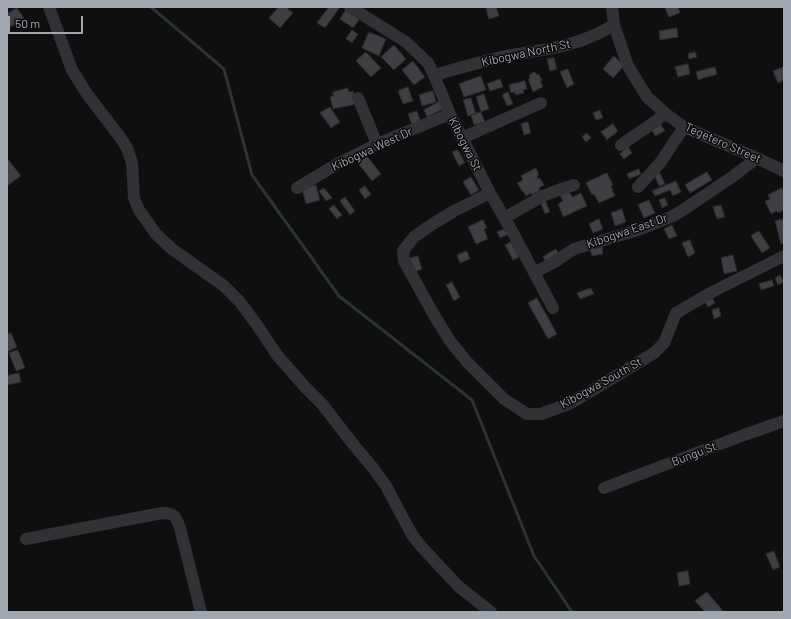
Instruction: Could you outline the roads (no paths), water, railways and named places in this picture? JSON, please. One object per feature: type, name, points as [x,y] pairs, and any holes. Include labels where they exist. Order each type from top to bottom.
[{"type":"street","points":[[49,7],[72,70],[87,94],[127,148],[132,163],[134,198],[139,210],[156,234],[172,249],[224,286],[240,302],[277,355],[322,404],[373,468],[386,486],[411,533],[419,544],[458,586],[491,612]]},
{"type":"street","name":"Kibogwa St","points":[[350,7],[406,42],[428,63],[450,114],[490,193],[553,308]]},
{"type":"street","name":"Tegetero Street","points":[[612,7],[614,25],[628,66],[647,97],[684,127],[784,171]]},
{"type":"street","name":"Kibogwa North St","points":[[434,75],[512,55],[550,49],[583,40],[601,33],[614,25]]},
{"type":"street","points":[[358,98],[377,144]]},
{"type":"street","points":[[462,138],[541,103]]},
{"type":"street","points":[[621,144],[656,121],[665,113]]},
{"type":"street","name":"Kibogwa West Dr","points":[[298,188],[339,163],[377,144],[450,114]]},
{"type":"street","points":[[638,187],[660,163],[684,127]]},
{"type":"street","name":"Kibogwa East Dr","points":[[534,273],[574,249],[641,229],[673,216],[732,177],[757,158]]},
{"type":"street","points":[[504,218],[543,196],[574,185]]},
{"type":"street","name":"Kibogwa South St","points":[[490,193],[454,211],[414,237],[403,251],[404,261],[450,341],[467,362],[504,399],[527,414],[541,414],[571,403],[621,374],[654,353],[664,343],[676,313],[714,291],[784,256]]},
{"type":"street","name":"Bungu St","points":[[604,488],[784,421]]},
{"type":"street","points":[[26,539],[162,513],[170,513],[176,518],[180,528],[201,612]]},
{"type":"waterway","points":[[151,7],[224,69],[252,175],[339,296],[472,400],[534,556],[572,612]]}]
